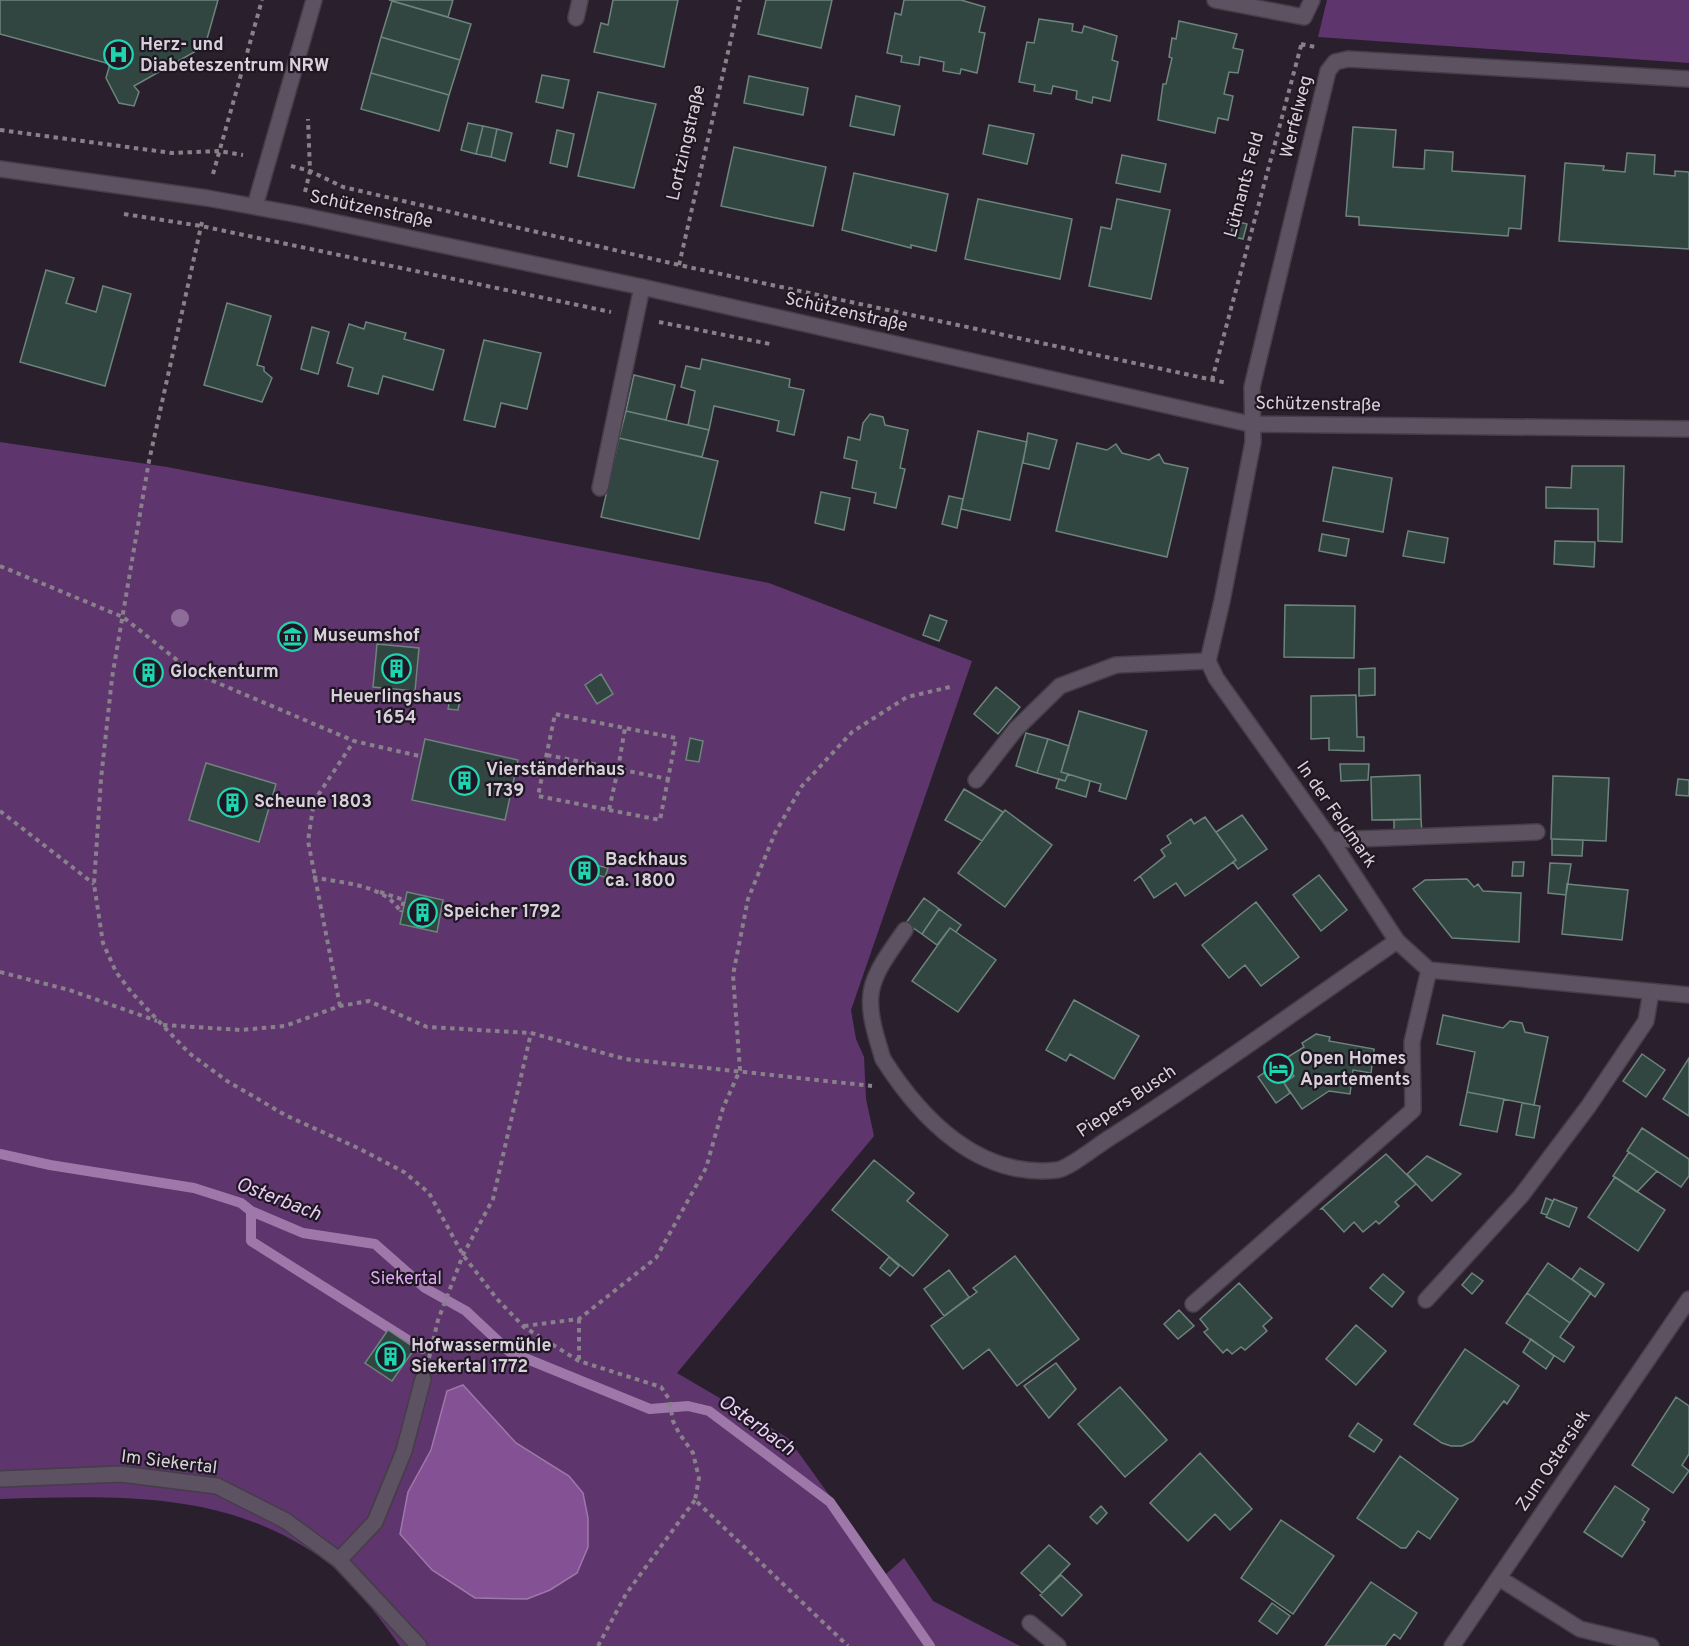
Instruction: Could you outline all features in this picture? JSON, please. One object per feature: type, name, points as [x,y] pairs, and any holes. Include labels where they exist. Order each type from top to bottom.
[{"type":"street","points":[[255,206],[314,0]]},
{"type":"street","points":[[576,18],[580,0]]},
{"type":"street","points":[[1215,0],[1304,17],[1312,0]]},
{"type":"street","name":"Werfelweg","points":[[1251,423],[1252,387],[1328,71],[1335,62],[1348,59],[1689,79]]},
{"type":"street","name":"Schützenstraße","points":[[0,169],[207,198],[300,215],[642,287],[1251,423],[1689,429]]},
{"type":"street","points":[[600,488],[642,287]]},
{"type":"street","points":[[976,780],[1016,729],[1060,686],[1116,665],[1208,660],[1253,442],[1251,423]]},
{"type":"street","name":"In der Feldmark","points":[[1208,660],[1216,678],[1330,840],[1397,941],[1429,970]]},
{"type":"street","points":[[1330,840],[1537,832]]},
{"type":"street","name":"Piepers Busch","points":[[905,930],[877,969],[871,992],[870,1017],[883,1059],[902,1090],[957,1144],[980,1157],[1008,1168],[1059,1170],[1124,1129],[1397,941]]},
{"type":"street","points":[[1193,1304],[1413,1110],[1412,1042],[1429,970],[1689,995]]},
{"type":"street","points":[[1426,1300],[1521,1196],[1588,1107],[1646,1021],[1651,992]]},
{"type":"street","name":"Zum Ostersiek","points":[[1452,1646],[1689,1299]]},
{"type":"street","points":[[339,1560],[375,1522],[404,1451],[423,1379]]},
{"type":"street","name":"Im Siekertal","points":[[0,1479],[121,1474],[217,1486],[286,1521],[339,1560],[419,1646]]},
{"type":"street","points":[[1499,1578],[1580,1629],[1651,1646]]},
{"type":"street","points":[[1030,1623],[1058,1646]]},
{"type":"path","points":[[262,0],[207,198],[148,461],[112,678],[102,768],[94,884],[103,944],[112,963],[132,993],[189,1053],[227,1081],[287,1116],[404,1172],[429,1193],[464,1255],[497,1299],[524,1327],[579,1361],[661,1387],[669,1399],[673,1421],[693,1453],[699,1478],[695,1500],[626,1594],[598,1646]]},
{"type":"path","name":"Lortzingstraße","points":[[672,294],[740,0]]},
{"type":"path","name":"Lütnants Feld","points":[[1212,380],[1297,65],[1304,17]]},
{"type":"path","points":[[292,245],[310,171],[308,116]]},
{"type":"path","points":[[0,130],[172,153],[219,151],[269,160],[310,171],[343,187],[679,265],[1252,387]]},
{"type":"path","points":[[0,566],[123,617],[192,672],[354,741],[419,756]]},
{"type":"path","points":[[524,1327],[579,1319],[656,1258],[706,1168],[723,1108],[740,1070],[733,975],[748,899],[775,833],[802,786],[852,732],[907,697],[950,687]]},
{"type":"path","points":[[555,714],[626,728],[676,738],[660,820],[538,796],[555,714]]},
{"type":"path","points":[[609,810],[626,728]]},
{"type":"path","points":[[340,1006],[313,877],[308,841],[314,801],[354,741]]},
{"type":"path","points":[[547,755],[668,779]]},
{"type":"path","points":[[296,798],[314,801]]},
{"type":"path","points":[[0,811],[94,884]]},
{"type":"path","points":[[313,877],[375,890],[404,900],[401,913],[375,890]]},
{"type":"path","points":[[0,972],[69,990],[158,1021]]},
{"type":"path","points":[[162,1025],[241,1030],[285,1026],[340,1006],[369,1001],[426,1027],[531,1033],[625,1059],[740,1070],[902,1090]]},
{"type":"path","points":[[423,1379],[438,1320],[455,1275],[493,1199],[531,1033]]},
{"type":"path","points":[[579,1319],[579,1361]]},
{"type":"path","points":[[695,1500],[848,1646]]},
{"type":"green space","points":[[1327,0],[1689,0],[1689,63],[1318,37]]},
{"type":"green space","name":"Siekertal","points":[[0,442],[167,467],[769,583],[972,661],[851,1010],[856,1039],[864,1057],[866,1099],[874,1136],[677,1373],[788,1438],[886,1574],[904,1558],[933,1601],[1020,1646],[400,1646],[366,1602],[337,1570],[291,1539],[252,1521],[212,1509],[129,1498],[0,1499]]},
{"type":"shaded area","points":[[463,1385],[516,1443],[569,1476],[583,1493],[588,1518],[588,1547],[577,1573],[550,1590],[527,1599],[475,1598],[432,1570],[400,1534],[408,1492],[431,1450],[447,1391]]},
{"type":"building","points":[[0,0],[218,0],[205,46],[134,86],[139,92],[134,106],[119,103],[106,78],[110,64],[0,34]]},
{"type":"building","points":[[389,0],[453,0],[448,17]]},
{"type":"building","points":[[613,0],[678,0],[664,67],[594,52],[601,23],[608,25]]},
{"type":"building","points":[[766,0],[832,0],[821,48],[758,34]]},
{"type":"building","points":[[904,0],[961,0],[985,7],[979,32],[985,33],[977,73],[961,69],[960,74],[943,71],[944,62],[920,57],[919,65],[901,62],[902,56],[887,53],[895,13],[901,15]]},
{"type":"building","points":[[392,1],[471,24],[460,60],[381,37]]},
{"type":"building","points":[[1039,19],[1073,24],[1072,31],[1082,33],[1084,26],[1117,36],[1112,60],[1118,62],[1110,101],[1093,97],[1092,103],[1076,99],[1077,91],[1053,86],[1051,94],[1034,91],[1035,85],[1019,82],[1027,42],[1034,43]]},
{"type":"building","points":[[1179,21],[1237,34],[1233,48],[1243,50],[1238,73],[1229,72],[1224,94],[1233,96],[1228,120],[1218,118],[1215,133],[1158,120],[1163,84],[1166,84],[1172,58],[1169,57],[1172,38],[1176,39]]},
{"type":"building","points":[[381,37],[460,60],[449,95],[371,73]]},
{"type":"building","points":[[371,73],[449,95],[439,131],[361,109]]},
{"type":"building","points":[[542,75],[569,80],[563,108],[536,102]]},
{"type":"building","points":[[749,76],[808,88],[803,115],[744,103]]},
{"type":"building","points":[[598,92],[656,104],[634,188],[578,176]]},
{"type":"building","points":[[856,96],[900,106],[894,135],[850,126]]},
{"type":"building","points":[[468,123],[483,126],[476,154],[461,150]]},
{"type":"building","points":[[989,125],[1034,134],[1027,164],[983,154]]},
{"type":"building","points":[[483,126],[497,129],[491,157],[476,154]]},
{"type":"building","points":[[1353,127],[1396,130],[1393,167],[1424,169],[1425,150],[1453,152],[1452,171],[1525,176],[1521,229],[1509,228],[1508,236],[1359,225],[1359,217],[1346,216]]},
{"type":"building","points":[[497,129],[512,133],[505,161],[491,157]]},
{"type":"building","points":[[557,130],[574,134],[567,167],[550,163]]},
{"type":"building","points":[[734,147],[826,167],[813,226],[721,206]]},
{"type":"building","points":[[1627,153],[1655,155],[1654,174],[1675,176],[1675,171],[1689,172],[1689,249],[1559,241],[1565,163],[1604,166],[1603,170],[1625,172]]},
{"type":"building","points":[[1122,155],[1166,164],[1160,192],[1116,183]]},
{"type":"building","points":[[854,173],[948,194],[936,251],[911,245],[911,248],[842,230]]},
{"type":"building","points":[[978,199],[1072,219],[1060,279],[965,259]]},
{"type":"building","points":[[1117,199],[1170,210],[1151,299],[1089,286],[1101,227],[1111,229]]},
{"type":"building","points":[[1234,221],[1247,224],[1243,239],[1230,236]]},
{"type":"building","points":[[46,270],[74,278],[66,303],[96,312],[103,286],[131,294],[105,386],[20,362]]},
{"type":"building","points":[[227,303],[271,316],[257,365],[264,367],[264,371],[272,378],[262,402],[204,385]]},
{"type":"building","points":[[366,322],[406,333],[404,339],[444,350],[433,390],[383,376],[378,394],[348,386],[353,368],[337,363],[349,324],[364,329]]},
{"type":"building","points":[[312,327],[329,332],[318,374],[301,369]]},
{"type":"building","points":[[484,340],[541,353],[527,409],[501,403],[495,427],[464,420]]},
{"type":"building","points":[[702,359],[790,379],[789,387],[804,390],[794,435],[777,431],[779,421],[714,406],[709,430],[688,425],[695,391],[681,387],[686,366],[700,369]]},
{"type":"building","points":[[634,375],[675,385],[666,420],[626,411]]},
{"type":"building","points":[[626,411],[709,430],[702,457],[619,438]]},
{"type":"building","points":[[870,414],[883,417],[885,425],[908,430],[900,468],[905,469],[896,508],[874,503],[876,493],[852,488],[857,461],[844,458],[848,437],[860,440],[863,423]]},
{"type":"building","points":[[978,431],[1027,442],[1010,520],[961,509]]},
{"type":"building","points":[[1028,433],[1057,440],[1049,469],[1023,463]]},
{"type":"building","points":[[619,438],[718,461],[699,539],[601,517]]},
{"type":"building","points":[[1077,443],[1107,450],[1116,444],[1122,453],[1149,460],[1159,454],[1164,463],[1188,468],[1167,557],[1056,531]]},
{"type":"building","points":[[1572,466],[1624,466],[1622,542],[1598,541],[1598,509],[1546,508],[1546,487],[1571,488]]},
{"type":"building","points":[[1333,467],[1392,478],[1383,532],[1323,521]]},
{"type":"building","points":[[821,492],[850,498],[844,530],[815,523]]},
{"type":"building","points":[[949,496],[963,499],[957,528],[942,524]]},
{"type":"building","points":[[1408,531],[1448,538],[1444,563],[1403,556]]},
{"type":"building","points":[[1322,534],[1349,539],[1346,556],[1319,551]]},
{"type":"building","points":[[1555,541],[1595,542],[1594,567],[1554,564]]},
{"type":"building","points":[[1285,605],[1355,606],[1354,658],[1284,657]]},
{"type":"building","points":[[930,615],[947,621],[939,641],[923,635]]},
{"type":"building","name":"Heuerlingshaus 1654","points":[[377,644],[419,648],[415,691],[373,687]]},
{"type":"building","name":"Glockenturm","points":[[145,663],[158,667],[153,682],[140,678]]},
{"type":"building","points":[[1375,668],[1375,695],[1359,696],[1359,669]]},
{"type":"building","points":[[601,674],[613,694],[597,704],[585,685]]},
{"type":"building","points":[[996,687],[1020,707],[998,734],[974,714]]},
{"type":"building","points":[[451,693],[461,695],[458,710],[448,709]]},
{"type":"building","points":[[1356,695],[1357,737],[1364,737],[1364,751],[1329,750],[1329,738],[1311,739],[1311,696]]},
{"type":"building","points":[[1079,711],[1147,731],[1126,799],[1099,791],[1101,784],[1061,772]]},
{"type":"building","points":[[1026,733],[1048,739],[1037,773],[1016,766]]},
{"type":"building","points":[[690,738],[703,741],[699,762],[686,760]]},
{"type":"building","name":"Vierständerhaus 1739","points":[[425,739],[518,760],[505,820],[412,800]]},
{"type":"building","points":[[1048,739],[1069,746],[1061,772],[1068,774],[1065,781],[1037,773]]},
{"type":"building","name":"Scheune 1803","points":[[206,763],[276,784],[259,842],[189,820]]},
{"type":"building","points":[[1340,764],[1369,764],[1368,780],[1341,781]]},
{"type":"building","points":[[1068,774],[1090,781],[1086,797],[1056,788],[1059,779],[1065,781]]},
{"type":"building","points":[[1420,775],[1421,819],[1372,820],[1371,777]]},
{"type":"building","points":[[1553,776],[1609,778],[1606,841],[1551,839]]},
{"type":"building","points":[[1678,779],[1689,780],[1689,796],[1676,795]]},
{"type":"building","points":[[964,789],[1003,812],[982,841],[945,820]]},
{"type":"building","points":[[1005,810],[1052,845],[1005,907],[958,873]]},
{"type":"building","points":[[1242,815],[1267,849],[1238,869],[1233,862],[1236,860],[1216,832]]},
{"type":"building","points":[[1205,817],[1236,860],[1185,896],[1176,883],[1154,898],[1140,876],[1165,856],[1161,850],[1171,843],[1167,836],[1191,819],[1194,824]]},
{"type":"building","points":[[1421,819],[1422,833],[1394,834],[1394,820]]},
{"type":"building","points":[[1552,839],[1583,840],[1582,856],[1552,855]]},
{"type":"building","name":"Backhaus ca. 1800","points":[[577,858],[596,862],[592,880],[573,875]]},
{"type":"building","points":[[1513,862],[1524,862],[1523,876],[1512,876]]},
{"type":"building","points":[[1550,863],[1571,864],[1566,895],[1548,893]]},
{"type":"building","points":[[595,865],[608,868],[605,877],[593,874]]},
{"type":"building","points":[[1319,875],[1347,910],[1321,931],[1293,895]]},
{"type":"building","points":[[1467,879],[1474,887],[1478,884],[1483,891],[1521,893],[1519,942],[1452,938],[1413,889],[1425,880]]},
{"type":"building","points":[[1567,884],[1628,890],[1622,940],[1562,934]]},
{"type":"building","name":"Speicher 1792","points":[[407,892],[443,900],[437,932],[400,924]]},
{"type":"building","points":[[924,898],[939,909],[922,934],[906,923]]},
{"type":"building","points":[[1256,902],[1299,957],[1261,986],[1245,965],[1229,978],[1202,945]]},
{"type":"building","points":[[939,909],[961,925],[956,932],[950,928],[937,945],[922,934]]},
{"type":"building","points":[[950,928],[996,960],[958,1012],[912,981]]},
{"type":"building","points":[[1074,1000],[1139,1036],[1114,1079],[1070,1054],[1066,1061],[1046,1050]]},
{"type":"building","points":[[1443,1015],[1503,1028],[1510,1021],[1522,1023],[1525,1032],[1548,1037],[1534,1105],[1467,1092],[1475,1052],[1437,1044]]},
{"type":"building","points":[[1316,1034],[1330,1037],[1329,1041],[1374,1049],[1371,1073],[1353,1070],[1350,1094],[1329,1091],[1302,1109],[1284,1083],[1294,1076],[1283,1060],[1304,1047],[1302,1043]]},
{"type":"building","points":[[1642,1054],[1665,1070],[1646,1097],[1623,1081]]},
{"type":"building","points":[[1689,1058],[1689,1116],[1663,1099]]},
{"type":"building","points":[[1283,1060],[1294,1076],[1284,1083],[1290,1093],[1276,1103],[1258,1077]]},
{"type":"building","points":[[1467,1092],[1504,1099],[1497,1132],[1460,1125]]},
{"type":"building","points":[[1522,1103],[1540,1106],[1534,1138],[1516,1135]]},
{"type":"building","points":[[1642,1128],[1689,1159],[1689,1176],[1681,1187],[1627,1151]]},
{"type":"building","points":[[1629,1152],[1657,1171],[1637,1192],[1613,1176]]},
{"type":"building","points":[[1386,1154],[1416,1184],[1395,1202],[1399,1206],[1379,1224],[1376,1221],[1363,1232],[1354,1222],[1344,1232],[1321,1209]]},
{"type":"building","points":[[1427,1156],[1461,1174],[1432,1201],[1407,1174]]},
{"type":"building","points":[[874,1160],[914,1193],[907,1201],[948,1235],[913,1276],[832,1210]]},
{"type":"building","points":[[1615,1177],[1665,1210],[1638,1251],[1588,1217]]},
{"type":"building","points":[[1546,1198],[1553,1201],[1547,1215],[1541,1213]]},
{"type":"building","points":[[1554,1199],[1577,1208],[1569,1227],[1546,1217]]},
{"type":"building","points":[[1015,1256],[1079,1339],[1017,1386],[989,1349],[963,1369],[931,1326],[977,1292],[973,1288]]},
{"type":"building","points":[[889,1257],[899,1266],[890,1276],[880,1268]]},
{"type":"building","points":[[1548,1263],[1591,1293],[1570,1323],[1527,1293]]},
{"type":"building","points":[[1580,1268],[1604,1284],[1595,1297],[1572,1279]]},
{"type":"building","points":[[949,1270],[969,1297],[944,1316],[924,1289]]},
{"type":"building","points":[[1472,1273],[1483,1281],[1472,1294],[1462,1285]]},
{"type":"building","points":[[1383,1274],[1404,1292],[1392,1307],[1370,1288]]},
{"type":"building","points":[[1239,1283],[1272,1318],[1263,1326],[1267,1331],[1245,1350],[1241,1347],[1232,1354],[1227,1349],[1223,1353],[1204,1332],[1208,1329],[1200,1319]]},
{"type":"building","points":[[1527,1293],[1570,1323],[1560,1337],[1574,1347],[1564,1362],[1506,1323]]},
{"type":"building","points":[[1179,1310],[1194,1326],[1178,1339],[1164,1324]]},
{"type":"building","points":[[1356,1325],[1386,1351],[1356,1385],[1326,1359]]},
{"type":"building","name":"Hofwassermühle Siekertal 1772","points":[[388,1330],[415,1348],[392,1381],[365,1363]]},
{"type":"building","points":[[1531,1339],[1554,1356],[1546,1369],[1523,1352]]},
{"type":"building","points":[[1465,1349],[1519,1386],[1507,1404],[1504,1401],[1473,1441],[1462,1446],[1451,1446],[1442,1443],[1414,1424]]},
{"type":"building","points":[[1056,1363],[1076,1389],[1049,1418],[1024,1386]]},
{"type":"building","points":[[1120,1387],[1167,1440],[1125,1477],[1078,1424]]},
{"type":"building","points":[[1676,1397],[1689,1406],[1689,1454],[1682,1465],[1689,1471],[1673,1493],[1632,1465]]},
{"type":"building","points":[[1358,1423],[1382,1440],[1374,1452],[1349,1436]]},
{"type":"building","points":[[1200,1453],[1252,1509],[1230,1530],[1215,1514],[1188,1541],[1150,1503]]},
{"type":"building","points":[[1400,1456],[1458,1499],[1430,1539],[1418,1531],[1406,1548],[1401,1548],[1357,1518]]},
{"type":"building","points":[[1615,1486],[1649,1509],[1642,1520],[1645,1522],[1622,1557],[1584,1532]]},
{"type":"building","points":[[1101,1506],[1107,1513],[1097,1524],[1090,1517]]},
{"type":"building","points":[[1281,1520],[1334,1556],[1293,1614],[1241,1578]]},
{"type":"building","points":[[1049,1545],[1070,1564],[1042,1593],[1021,1573]]},
{"type":"building","points":[[1061,1575],[1082,1595],[1062,1616],[1040,1595]]},
{"type":"building","points":[[1371,1582],[1417,1613],[1400,1639],[1394,1634],[1385,1646],[1325,1646]]},
{"type":"building","points":[[1272,1603],[1290,1616],[1277,1634],[1259,1621]]},
{"type":"waterway","name":"Osterbach","points":[[0,1154],[50,1165],[194,1188],[241,1203],[251,1211],[303,1233],[375,1244],[425,1288],[466,1311],[510,1352],[650,1409],[688,1406],[709,1411],[830,1502],[930,1646]]},
{"type":"waterway","points":[[251,1211],[251,1241],[422,1349]]},
{"type":"place","name":"Herz- und Diabeteszentrum NRW","points":[[119,55]]},
{"type":"place","name":"Museumshof","points":[[292,636]]},
{"type":"place","name":"Heuerlingshaus 1654","points":[[396,668]]},
{"type":"place","name":"Glockenturm","points":[[149,672]]},
{"type":"place","name":"Vierständerhaus 1739","points":[[465,780]]},
{"type":"place","name":"Scheune 1803","points":[[233,802]]},
{"type":"place","name":"Backhaus ca. 1800","points":[[584,870]]},
{"type":"place","name":"Speicher 1792","points":[[422,912]]},
{"type":"place","name":"Open Homes Apartements","points":[[1279,1069]]},
{"type":"place","name":"Hofwassermühle Siekertal 1772","points":[[390,1356]]}]
